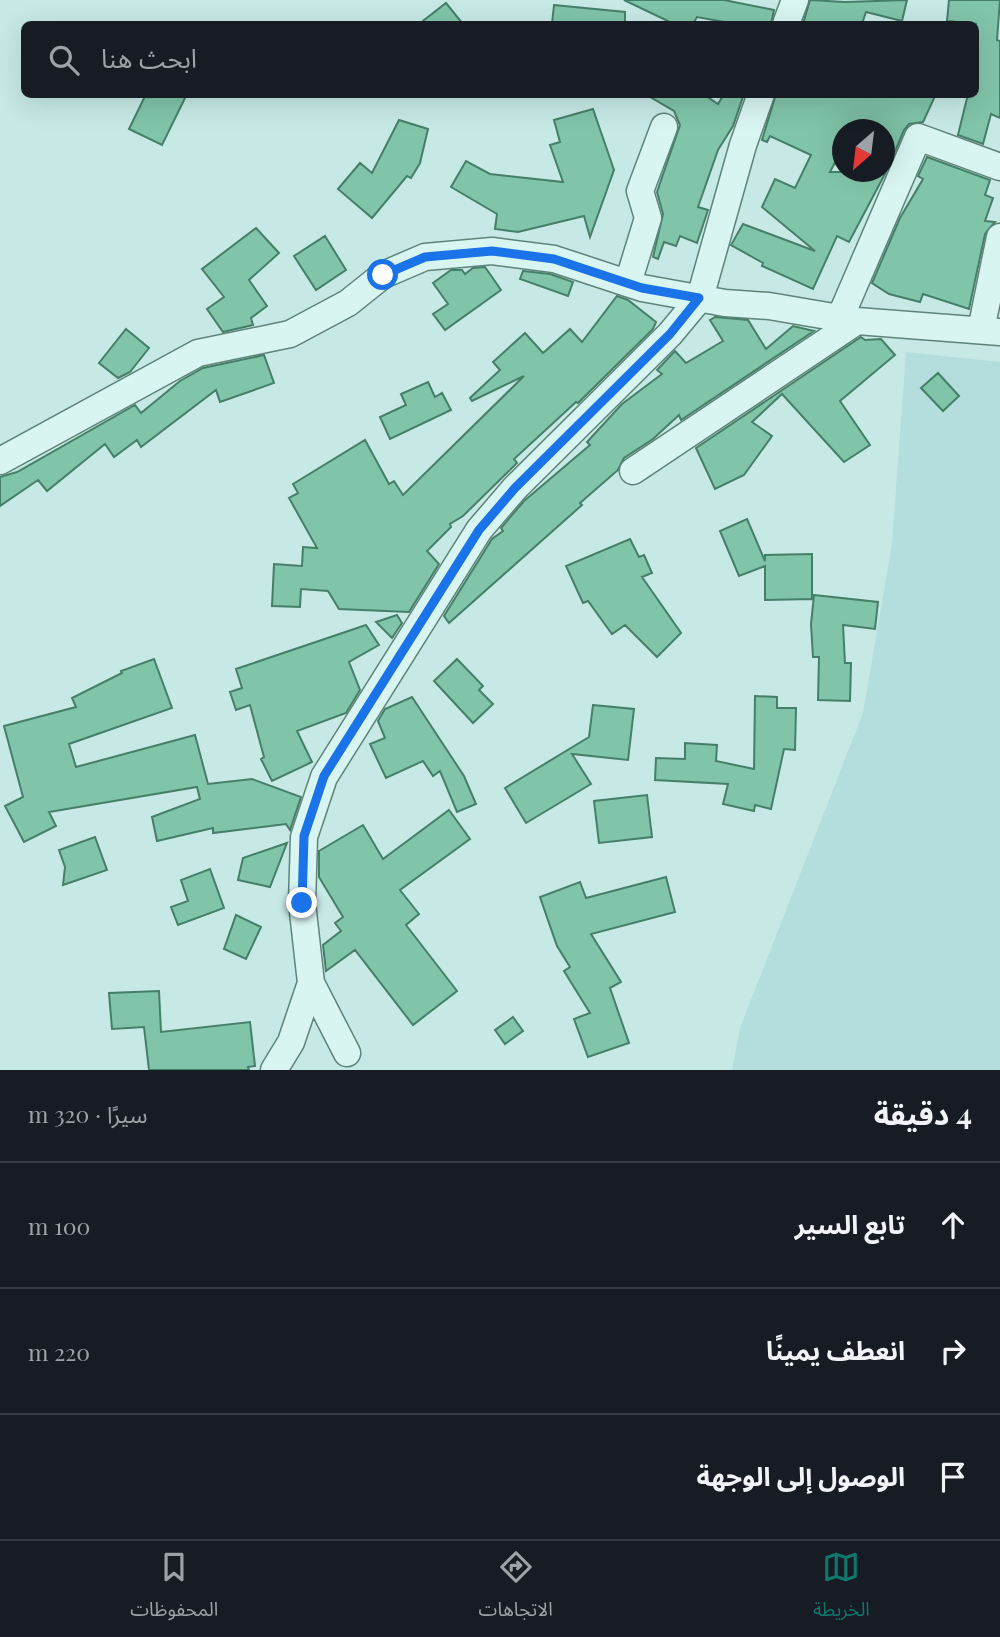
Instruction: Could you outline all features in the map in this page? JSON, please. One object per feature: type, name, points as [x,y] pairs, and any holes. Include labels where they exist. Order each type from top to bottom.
[{"type":"street","points":[[787,21],[795,0]]},
{"type":"street","points":[[347,1053],[311,983],[302,903],[304,836],[324,776],[479,530],[515,488],[670,334],[699,298],[743,145],[760,98]]},
{"type":"street","points":[[628,283],[648,218],[640,191],[664,127]]},
{"type":"street","points":[[633,471],[849,319],[918,137],[1000,167]]},
{"type":"street","points":[[0,461],[198,353],[290,334],[348,303],[383,275],[425,257],[492,251],[554,259],[628,283],[699,298],[849,319],[991,331],[1000,237]]},
{"type":"street","points":[[274,1070],[291,1042],[311,983]]},
{"type":"shaded area","points":[[906,352],[1000,362],[1000,1070],[732,1070],[740,1028],[863,713],[892,544]]},
{"type":"building","points":[[624,0],[724,0],[774,10],[772,21],[719,21],[697,17],[695,21],[668,21]]},
{"type":"building","points":[[810,0],[907,0],[902,21],[866,12],[863,21],[804,21]]},
{"type":"building","points":[[949,0],[1000,0],[997,40],[1000,41],[1000,118],[991,114],[983,144],[958,135],[967,98],[979,98],[979,21],[947,21]]},
{"type":"building","points":[[446,3],[461,21],[423,21]]},
{"type":"building","points":[[554,5],[625,12],[625,21],[552,21]]},
{"type":"building","points":[[144,98],[185,98],[162,145],[129,129]]},
{"type":"building","points":[[652,98],[709,98],[718,104],[722,98],[743,98],[733,126],[718,150],[698,207],[708,210],[697,243],[680,236],[676,246],[664,242],[658,259],[653,257],[663,214],[657,192],[680,125],[674,111]]},
{"type":"building","points":[[775,98],[934,98],[923,122],[909,124],[904,130],[895,151],[895,119],[832,119],[832,182],[881,182],[849,242],[837,236],[813,289],[762,266],[763,263],[731,245],[743,224],[815,251],[762,207],[775,179],[795,188],[811,155],[770,136],[767,142],[762,140]]},
{"type":"building","points":[[593,109],[614,170],[590,237],[584,216],[518,232],[495,229],[497,214],[451,187],[466,161],[490,174],[563,182],[550,145],[560,142],[554,120]]},
{"type":"building","points":[[399,120],[428,129],[420,163],[411,178],[407,176],[372,218],[338,189],[360,163],[372,173]]},
{"type":"building","points":[[927,157],[990,180],[985,195],[993,198],[985,221],[995,222],[985,234],[969,309],[923,294],[920,302],[889,294],[872,283],[900,218],[923,179],[918,176]]},
{"type":"building","points":[[256,228],[279,253],[249,280],[267,306],[251,318],[253,325],[223,332],[207,309],[224,297],[202,269]]},
{"type":"building","points":[[325,236],[346,270],[316,290],[294,256]]},
{"type":"building","points":[[485,267],[501,290],[445,330],[433,314],[448,304],[433,283],[451,270],[462,270],[465,274],[473,268]]},
{"type":"building","points":[[523,271],[550,274],[573,282],[568,296],[520,279]]},
{"type":"building","points":[[617,296],[628,300],[656,322],[653,329],[578,403],[514,459],[517,463],[463,516],[450,524],[451,527],[427,551],[439,564],[409,612],[339,609],[328,591],[301,589],[300,607],[272,606],[274,564],[302,566],[303,547],[317,548],[289,498],[298,493],[293,484],[365,440],[389,484],[394,481],[403,495],[524,376],[472,401],[470,398],[500,370],[493,362],[525,333],[543,353],[570,329],[582,342]]},
{"type":"building","points":[[715,317],[748,320],[766,349],[793,326],[814,331],[681,420],[679,415],[653,439],[624,458],[618,470],[580,503],[582,505],[449,623],[444,616],[492,539],[503,531],[501,528],[524,501],[590,445],[587,442],[622,404],[662,374],[657,370],[675,351],[686,363],[723,341],[710,320]]},
{"type":"building","points":[[126,329],[149,348],[130,372],[118,378],[99,363]]},
{"type":"building","points":[[861,337],[865,340],[881,339],[895,355],[840,401],[870,445],[844,462],[782,394],[752,422],[772,436],[744,475],[715,489],[696,448]]},
{"type":"building","points":[[264,355],[274,383],[220,402],[216,390],[141,447],[137,440],[114,457],[105,444],[47,491],[38,480],[0,506],[0,477],[17,472],[135,405],[141,413],[180,381],[203,368]]},
{"type":"building","points":[[938,373],[959,396],[943,411],[921,388]]},
{"type":"building","points":[[428,382],[435,397],[442,393],[451,410],[390,439],[380,417],[406,405],[401,394]]},
{"type":"building","points":[[747,519],[765,561],[765,555],[812,554],[812,599],[765,600],[765,566],[739,576],[720,531]]},
{"type":"building","points":[[630,539],[639,557],[644,555],[652,573],[642,577],[681,633],[657,657],[625,625],[612,634],[588,601],[583,603],[566,566]]},
{"type":"building","points":[[814,595],[878,602],[875,629],[843,625],[845,663],[851,663],[850,701],[818,700],[819,657],[813,657],[811,624]]},
{"type":"building","points":[[397,615],[402,623],[392,638],[376,622]]},
{"type":"building","points":[[366,625],[379,645],[349,662],[360,690],[346,713],[297,731],[312,762],[272,781],[261,759],[264,757],[250,705],[236,710],[230,692],[242,688],[236,669]]},
{"type":"building","points":[[154,659],[172,708],[69,744],[76,767],[195,735],[208,784],[252,779],[301,797],[290,830],[286,824],[213,833],[213,828],[157,841],[152,817],[200,799],[197,787],[49,812],[56,826],[24,842],[5,806],[23,797],[4,726],[76,707],[72,698],[122,673],[121,671]]},
{"type":"building","points":[[457,659],[483,686],[479,690],[493,704],[473,723],[434,681]]},
{"type":"building","points":[[755,696],[777,697],[777,708],[796,708],[795,750],[784,749],[771,809],[755,805],[754,811],[723,804],[728,784],[655,780],[656,758],[685,759],[685,743],[717,745],[716,761],[754,769]]},
{"type":"building","points":[[412,697],[464,776],[476,804],[457,812],[440,771],[433,776],[423,761],[386,778],[370,744],[385,738],[378,721],[385,709]]},
{"type":"building","points":[[593,705],[634,709],[628,760],[572,754],[591,784],[526,823],[505,788],[589,737]]},
{"type":"building","points":[[647,795],[652,837],[599,843],[594,801]]},
{"type":"building","points":[[449,810],[470,839],[400,890],[419,914],[406,925],[457,991],[413,1025],[355,950],[326,971],[323,945],[341,931],[335,923],[343,917],[319,877],[319,851],[363,825],[383,859]]},
{"type":"building","points":[[95,837],[107,870],[63,885],[65,867],[59,850]]},
{"type":"building","points":[[287,843],[270,887],[238,880],[243,858]]},
{"type":"building","points":[[210,869],[224,908],[178,925],[171,907],[188,901],[181,880]]},
{"type":"building","points":[[666,877],[675,912],[591,934],[621,982],[610,988],[629,1043],[588,1057],[574,1019],[590,1013],[564,971],[570,967],[557,946],[540,897],[580,882],[586,898]]},
{"type":"building","points":[[236,915],[261,927],[246,959],[224,949]]},
{"type":"building","points":[[159,991],[161,1032],[250,1022],[255,1066],[248,1067],[249,1070],[149,1070],[144,1027],[112,1029],[109,993]]},
{"type":"building","points":[[513,1017],[523,1031],[505,1044],[495,1030]]},
{"type":"route","points":[[302,903],[304,836],[324,776],[460,565],[479,530],[515,488],[670,334],[699,298],[642,288],[554,259],[492,251],[425,257],[383,275]]}]
